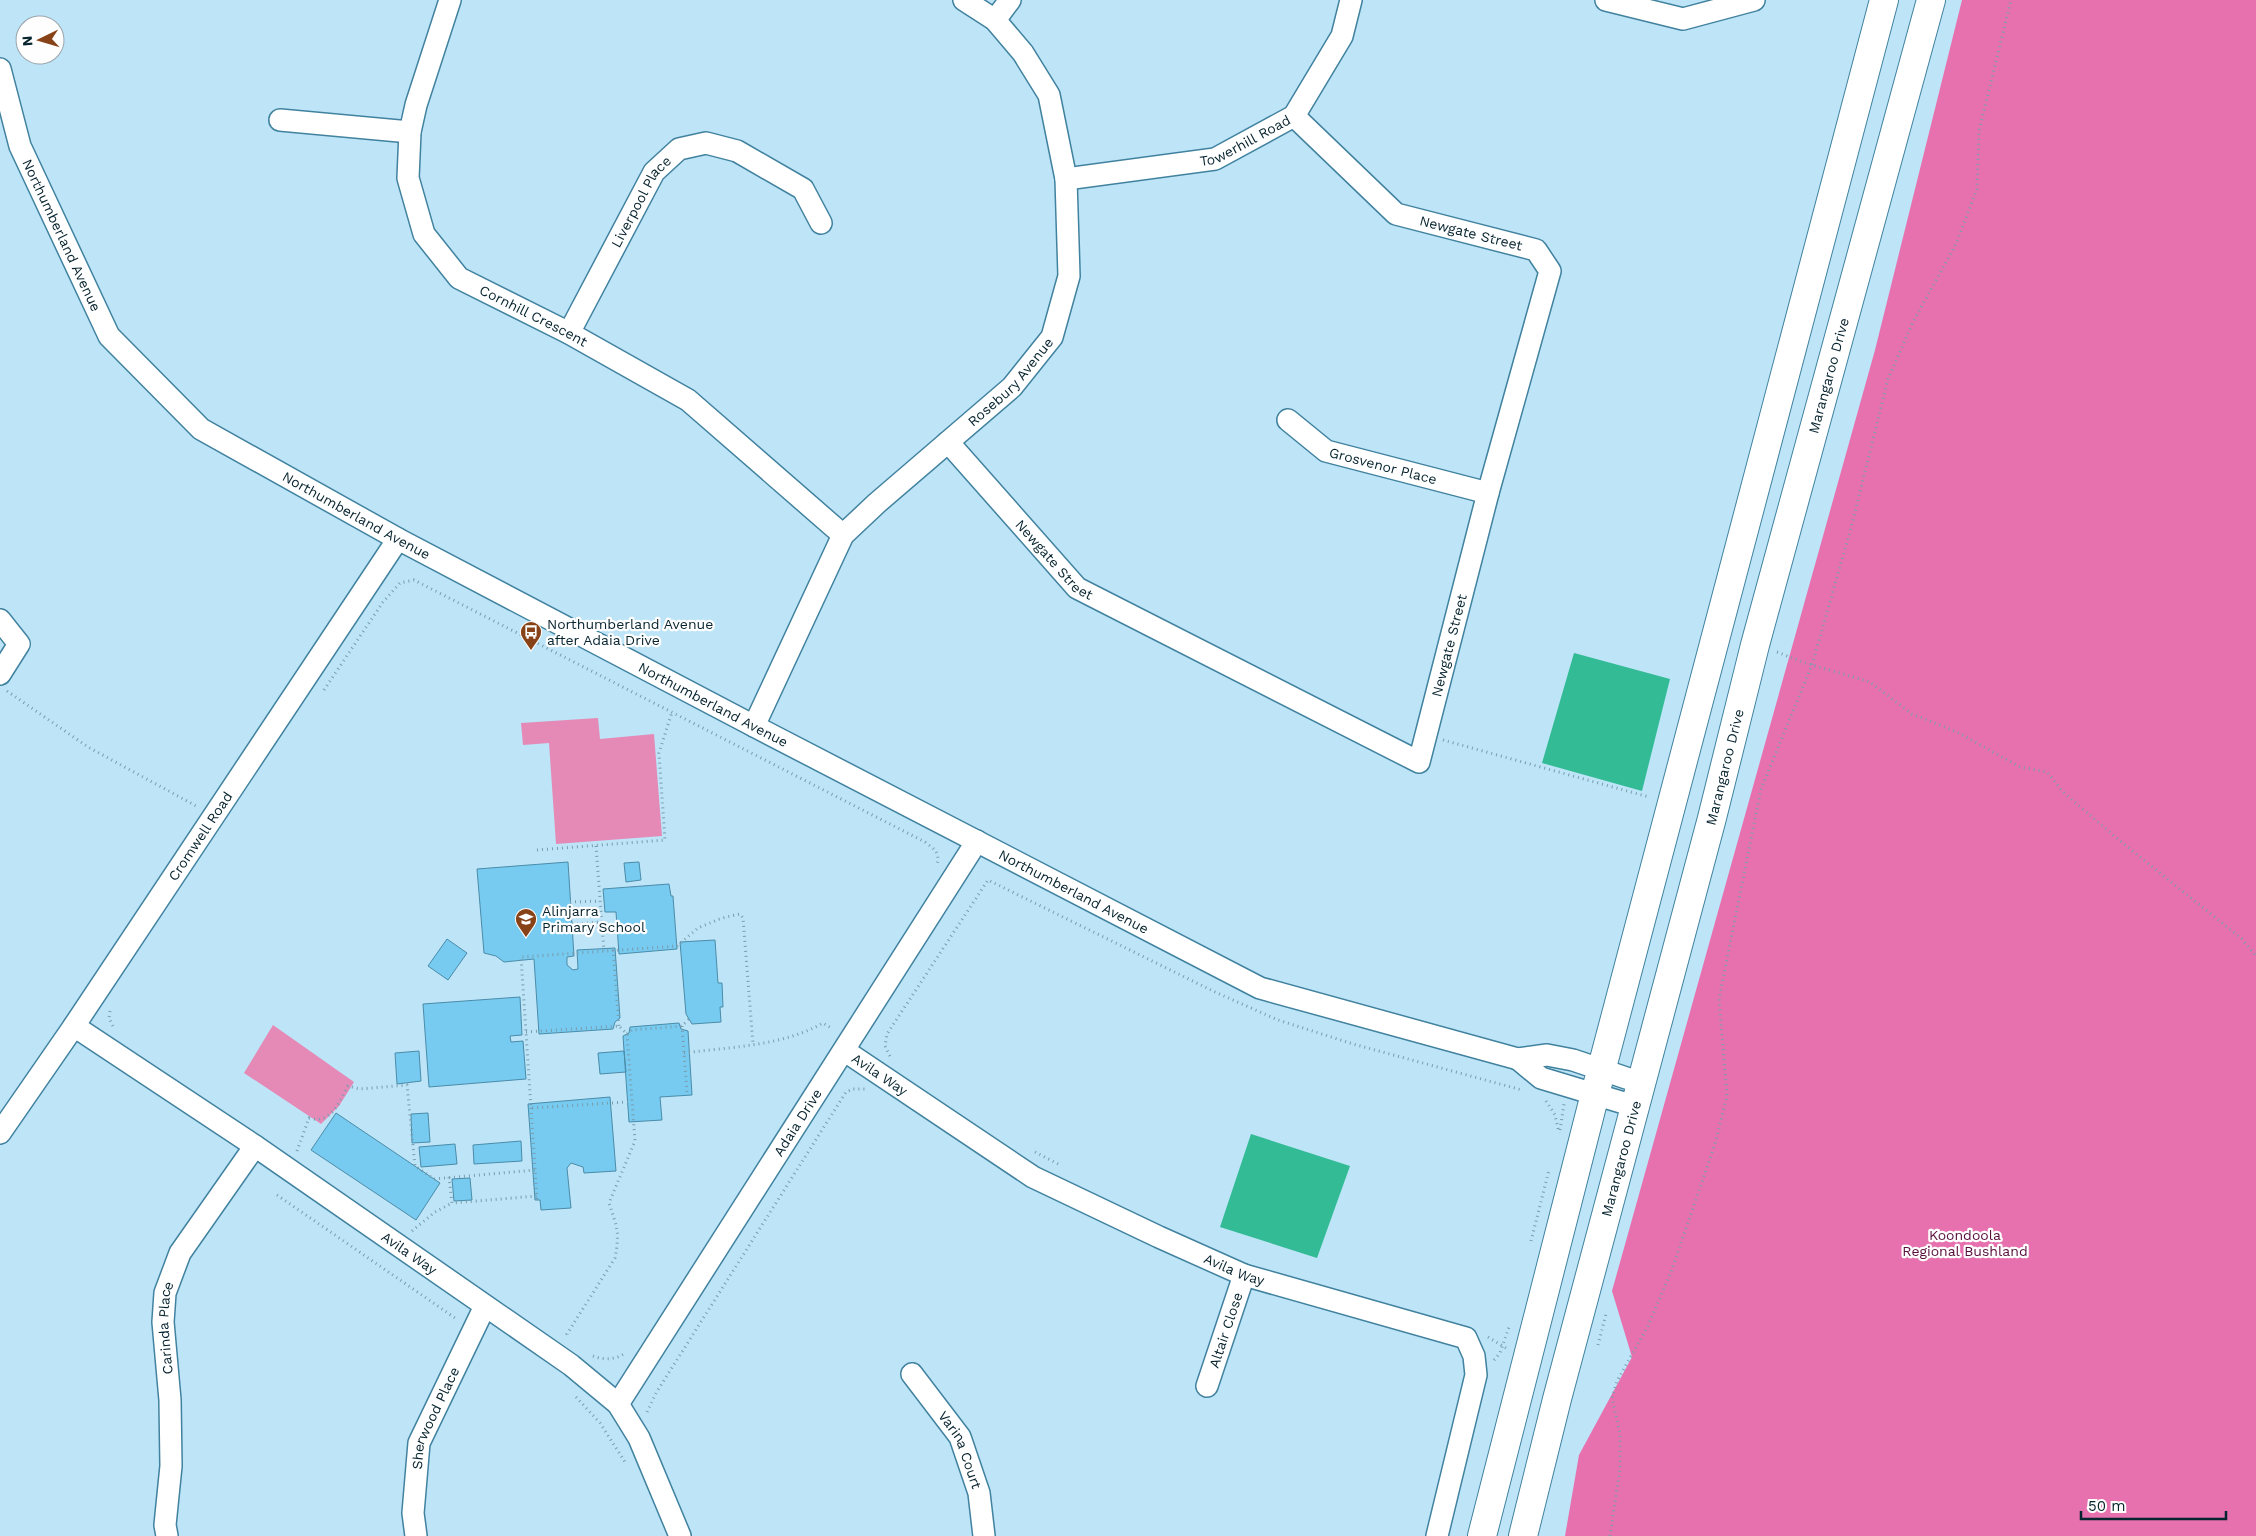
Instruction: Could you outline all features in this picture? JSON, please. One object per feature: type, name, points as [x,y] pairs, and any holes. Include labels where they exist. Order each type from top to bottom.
[{"type":"main road","points":[[1482,1536],[1516,1350],[1599,1082],[1884,0]]},
{"type":"main road","points":[[1871,47],[1892,0]]},
{"type":"main road","name":"Marangaroo Drive","points":[[1523,1536],[1755,645],[1931,0]]},
{"type":"street","name":"Cornhill Crescent","points":[[450,0],[416,105],[410,132],[408,178],[424,234],[459,278],[569,333],[688,400],[843,535]]},
{"type":"street","name":"Rosebury Avenue","points":[[754,726],[843,535],[877,503],[1012,387],[1052,337],[1069,276],[1066,179],[1049,96],[1023,53],[995,20],[964,0]]},
{"type":"street","points":[[995,20],[1010,0]]},
{"type":"street","name":"Towerhill Road","points":[[1066,179],[1215,159],[1294,116],[1342,36],[1352,0]]},
{"type":"street","points":[[1606,0],[1683,18],[1754,0]]},
{"type":"street","name":"Northumberland Avenue","points":[[0,69],[20,146],[109,336],[201,428],[398,539],[1260,988],[1518,1059],[1547,1055],[1573,1060],[1599,1082],[1637,1094]]},
{"type":"street","name":"Newgate Street","points":[[948,442],[1077,588],[1419,762],[1488,493],[1550,271],[1536,250],[1396,214],[1294,116]]},
{"type":"street","points":[[280,120],[410,132]]},
{"type":"street","name":"Liverpool Place","points":[[569,333],[654,172],[679,149],[706,143],[737,150],[803,189],[821,223]]},
{"type":"street","name":"Grosvenor Place","points":[[1288,420],[1326,451],[1488,493]]},
{"type":"street","name":"Cromwell Road","points":[[0,1133],[74,1026],[398,539]]},
{"type":"street","points":[[0,620],[19,644],[0,674]]},
{"type":"street","name":"Adaia Drive","points":[[618,1404],[845,1051],[977,841]]},
{"type":"street","name":"Avila Way","points":[[74,1026],[255,1146],[578,1370],[618,1404],[639,1438],[680,1536]]},
{"type":"street","name":"Avila Way","points":[[845,1051],[1033,1177],[1244,1275],[1466,1338],[1474,1356],[1476,1375],[1437,1536]]},
{"type":"street","name":"Northumberland Avenue","points":[[1518,1059],[1541,1078],[1568,1086],[1599,1082]]},
{"type":"street","name":"Carinda Place","points":[[167,1536],[165,1525],[171,1466],[170,1400],[162,1322],[165,1293],[180,1253],[255,1146]]},
{"type":"street","name":"Altair Close","points":[[1207,1386],[1244,1275]]},
{"type":"street","name":"Sherwood Place","points":[[416,1536],[414,1513],[419,1443],[485,1306]]},
{"type":"street","name":"Varina Court","points":[[912,1374],[960,1437],[979,1493],[984,1536]]},
{"type":"path","points":[[1610,1536],[1620,1469],[1620,1433],[1612,1398],[1617,1382],[1648,1326],[1671,1272],[1715,1144],[1727,1096],[1719,999],[1761,789],[1812,665],[1851,528],[1888,379],[1913,322],[1956,244],[1976,189],[1979,131],[2011,0]]},
{"type":"path","points":[[319,698],[383,602],[400,583],[414,580],[926,842],[937,851],[939,856],[935,870]]},
{"type":"path","points":[[1755,645],[1812,665],[1870,682],[1912,714],[1957,732],[2020,766],[2047,772],[2064,792],[2119,840],[2242,939],[2256,956]]},
{"type":"path","points":[[0,687],[88,747],[214,815]]},
{"type":"path","points":[[537,850],[665,840],[659,753],[672,712]]},
{"type":"path","points":[[1426,735],[1673,804]]},
{"type":"path","points":[[596,846],[604,951]]},
{"type":"path","points":[[892,1059],[885,1046],[887,1034],[988,880],[1215,992],[1278,1020],[1353,1044],[1528,1092]]},
{"type":"path","points":[[570,902],[600,901]]},
{"type":"path","points":[[406,1228],[411,1232],[416,1230],[428,1217],[452,1203],[537,1197],[520,957],[677,946],[685,937],[698,928],[722,918],[740,914],[743,918],[753,1044]]},
{"type":"path","points":[[572,924],[602,922]]},
{"type":"path","points":[[574,1343],[567,1337],[567,1334],[615,1258],[618,1245],[617,1224],[609,1203],[635,1141],[627,1034],[619,1026],[613,950]]},
{"type":"path","points":[[112,1004],[109,1018],[111,1025],[118,1030]]},
{"type":"path","points":[[627,1034],[632,1030],[682,1026],[689,1019]]},
{"type":"path","points":[[684,1053],[753,1044],[800,1034],[823,1023],[836,1031]]},
{"type":"path","points":[[526,1032],[619,1026]]},
{"type":"path","points":[[682,1026],[687,1092]]},
{"type":"path","points":[[288,1149],[296,1154],[309,1118],[319,1119],[331,1115],[348,1086],[360,1089],[407,1085],[415,1166],[434,1179],[535,1170]]},
{"type":"path","points":[[1557,1142],[1568,1086]]},
{"type":"path","points":[[645,1416],[656,1393],[846,1092],[856,1088],[873,1090]]},
{"type":"path","points":[[1537,1097],[1546,1101],[1554,1115],[1559,1133]]},
{"type":"path","points":[[531,1108],[628,1102]]},
{"type":"path","points":[[1028,1148],[1063,1167]]},
{"type":"path","points":[[1529,1249],[1550,1167]]},
{"type":"path","points":[[449,1177],[452,1203]]},
{"type":"path","points":[[277,1195],[460,1322]]},
{"type":"path","points":[[1510,1324],[1516,1350]]},
{"type":"path","points":[[1486,1336],[1516,1350]]},
{"type":"path","points":[[587,1352],[596,1357],[608,1359],[624,1355],[629,1347]]},
{"type":"path","points":[[1474,1386],[1500,1353],[1516,1350]]},
{"type":"path","points":[[650,1390],[656,1393]]},
{"type":"path","points":[[570,1392],[600,1423],[628,1467]]},
{"type":"shaded area","points":[[1574,653],[1670,679],[1642,791],[1542,763]]},
{"type":"shaded area","points":[[598,718],[600,739],[654,734],[662,836],[556,844],[549,743],[523,745],[521,723]]},
{"type":"shaded area","points":[[273,1025],[354,1082],[339,1106],[321,1124],[244,1073]]},
{"type":"shaded area","points":[[1251,1134],[1350,1166],[1317,1258],[1220,1227]]},
{"type":"green space","name":"Koondoola Regional Bushland","points":[[1962,0],[2256,0],[2256,1536],[1565,1536],[1579,1455],[1632,1357],[1612,1291],[1875,350]]},
{"type":"building","points":[[568,862],[574,956],[567,957],[567,965],[573,970],[578,969],[577,950],[615,948],[620,1018],[615,1022],[613,1029],[539,1034],[534,959],[504,962],[496,956],[484,953],[477,869]]},
{"type":"building","points":[[639,862],[641,880],[626,882],[624,863]]},
{"type":"building","points":[[669,884],[671,896],[673,896],[677,949],[619,954],[616,912],[605,912],[603,889]]},
{"type":"building","points":[[447,939],[467,953],[448,980],[428,966]]},
{"type":"building","points":[[715,940],[718,983],[722,983],[723,1007],[720,1007],[721,1022],[692,1024],[686,1014],[680,942]]},
{"type":"building","points":[[520,997],[522,1035],[510,1036],[511,1042],[523,1041],[526,1079],[429,1087],[423,1004]]},
{"type":"building","points":[[679,1023],[681,1029],[688,1031],[692,1095],[660,1097],[662,1120],[629,1122],[623,1036],[629,1033],[630,1027]]},
{"type":"building","points":[[419,1051],[421,1081],[397,1084],[395,1053]]},
{"type":"building","points":[[624,1051],[626,1072],[600,1074],[598,1053]]},
{"type":"building","points":[[610,1097],[616,1171],[584,1173],[583,1167],[571,1163],[567,1168],[571,1208],[541,1210],[540,1200],[535,1200],[528,1104]]},
{"type":"building","points":[[336,1113],[440,1183],[416,1220],[311,1150]]},
{"type":"building","points":[[428,1113],[430,1142],[412,1143],[411,1114]]},
{"type":"building","points":[[521,1141],[522,1161],[474,1164],[473,1145]]},
{"type":"building","points":[[455,1144],[457,1164],[421,1167],[419,1147]]},
{"type":"building","points":[[470,1178],[472,1200],[454,1201],[452,1179]]},
{"type":"place","name":"Northumberland Avenue after Adaia Drive","points":[[531,651]]},
{"type":"place","name":"Alinjarra Primary School","points":[[526,938]]}]
